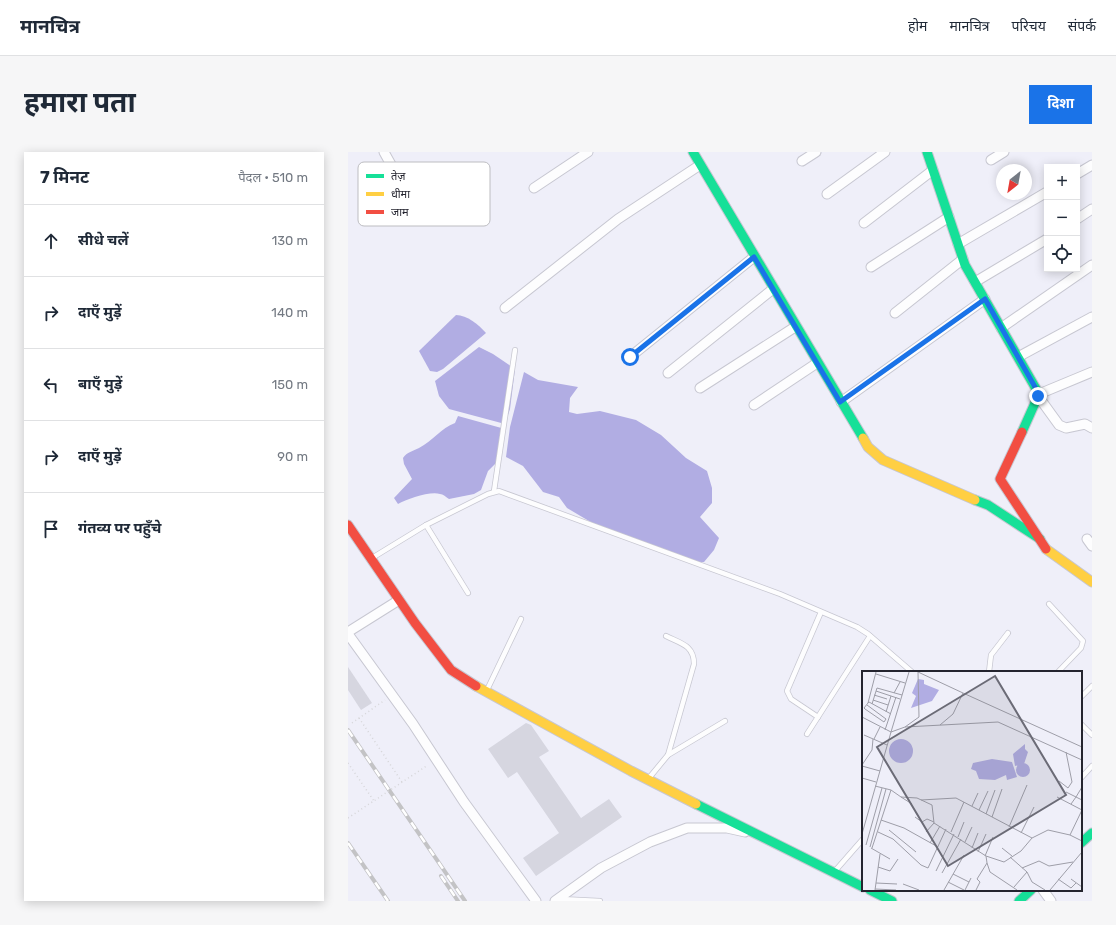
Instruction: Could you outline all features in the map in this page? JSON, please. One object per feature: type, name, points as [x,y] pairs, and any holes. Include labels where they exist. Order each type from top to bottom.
[{"type":"main road","points":[[692,152],[795,327],[868,447],[877,457],[996,508],[1040,539]]},
{"type":"main road","points":[[927,152],[963,259],[1039,395],[1000,479],[1047,550],[1092,582]]},
{"type":"main road","points":[[348,525],[399,600],[452,670],[461,678],[648,780],[862,886]]},
{"type":"main road","points":[[1082,842],[1092,832]]},
{"type":"main road","points":[[872,891],[892,901]]},
{"type":"main road","points":[[1019,901],[1030,891]]},
{"type":"street","points":[[384,152],[390,162]]},
{"type":"street","points":[[534,188],[588,152]]},
{"type":"street","points":[[802,161],[816,152]]},
{"type":"street","points":[[827,194],[885,152]]},
{"type":"street","points":[[991,160],[1004,152]]},
{"type":"street","points":[[505,308],[618,219],[700,165]]},
{"type":"street","points":[[1080,172],[1092,165]]},
{"type":"street","points":[[864,223],[933,170]]},
{"type":"street","points":[[958,244],[1044,194]]},
{"type":"street","points":[[1080,217],[1092,209]]},
{"type":"street","points":[[871,267],[949,217]]},
{"type":"street","points":[[976,282],[1044,242]]},
{"type":"street","points":[[630,357],[754,257]]},
{"type":"street","points":[[895,312],[963,259]]},
{"type":"street","points":[[1001,328],[1091,269]]},
{"type":"street","points":[[668,373],[773,289]]},
{"type":"street","points":[[840,402],[985,299]]},
{"type":"street","points":[[1018,357],[1092,317]]},
{"type":"street","points":[[700,388],[795,327]]},
{"type":"street","points":[[754,405],[817,363]]},
{"type":"street","points":[[1092,372],[1039,395],[1059,425],[1066,428],[1085,424],[1092,428]]},
{"type":"street","points":[[399,600],[348,633],[464,802],[536,901]]},
{"type":"street","points":[[557,900],[601,868],[650,842],[687,828],[727,828],[758,834]]},
{"type":"street","points":[[1044,891],[1051,901]]},
{"type":"lane","points":[[494,491],[515,350]]},
{"type":"lane","points":[[371,559],[426,525],[494,491],[504,492],[780,594],[822,612],[857,628],[870,636],[911,671]]},
{"type":"lane","points":[[426,525],[468,593]]},
{"type":"lane","points":[[1049,604],[1083,640],[1081,648],[1059,671]]},
{"type":"lane","points":[[818,717],[791,699],[787,691],[822,612]]},
{"type":"lane","points":[[486,692],[521,619]]},
{"type":"lane","points":[[989,671],[991,655],[1008,633]]},
{"type":"lane","points":[[666,636],[686,646],[692,651],[694,664],[668,755]]},
{"type":"lane","points":[[807,734],[870,636]]},
{"type":"lane","points":[[1082,696],[1092,686]]},
{"type":"lane","points":[[648,780],[668,755],[725,721]]},
{"type":"lane","points":[[1082,725],[1092,735]]},
{"type":"lane","points":[[1082,777],[1092,766]]},
{"type":"lane","points":[[834,872],[862,840]]},
{"type":"lane","points":[[557,900],[600,901]]},
{"type":"path","points":[[352,723],[392,695]]},
{"type":"path","points":[[359,718],[402,782]]},
{"type":"path","points":[[348,763],[374,801]]},
{"type":"path","points":[[348,818],[428,765]]},
{"type":"shaded area","points":[[456,315],[460,315],[468,319],[486,333],[443,369],[437,372],[430,371],[419,351]]},
{"type":"shaded area","points":[[479,347],[493,354],[515,369],[510,409],[505,424],[449,409],[439,396],[435,381]]},
{"type":"shaded area","points":[[524,372],[538,380],[578,387],[570,398],[569,412],[577,414],[600,411],[636,420],[661,435],[686,458],[707,471],[712,488],[712,503],[700,517],[719,538],[714,550],[704,562],[691,562],[594,524],[567,508],[559,497],[543,492],[523,466],[506,457],[510,427]]},
{"type":"shaded area","points":[[458,416],[505,429],[499,460],[488,471],[481,490],[474,494],[449,499],[441,494],[430,494],[413,498],[398,504],[394,498],[412,479],[404,464],[403,458],[408,453],[424,445],[445,428],[455,423]]},
{"type":"building","points":[[348,667],[372,703],[361,710],[348,690]]},
{"type":"building","points":[[526,723],[531,725],[549,751],[539,757],[581,818],[609,799],[622,817],[536,876],[523,858],[559,833],[517,772],[508,778],[488,749]]},
{"type":"railway","points":[[348,730],[465,901]]},
{"type":"railway","points":[[348,843],[388,901]]},
{"type":"railway","points":[[441,876],[458,901]]},
{"type":"traffic: fast","points":[[693,152],[863,438]]},
{"type":"traffic: fast","points":[[927,152],[965,265],[1039,394],[1022,432]]},
{"type":"traffic: fast","points":[[975,500],[988,505],[1040,539]]},
{"type":"traffic: fast","points":[[696,804],[862,887]]},
{"type":"traffic: fast","points":[[1082,842],[1092,833]]},
{"type":"traffic: fast","points":[[872,891],[892,901]]},
{"type":"traffic: fast","points":[[1019,901],[1030,891]]},
{"type":"traffic: slow","points":[[863,438],[868,447],[883,460],[975,500]]},
{"type":"traffic: slow","points":[[1046,549],[1092,582]]},
{"type":"traffic: slow","points":[[476,686],[631,771],[696,804]]},
{"type":"traffic: jam","points":[[1022,432],[1000,479],[1046,549]]},
{"type":"traffic: jam","points":[[348,525],[415,623],[451,670],[476,686]]},
{"type":"route","points":[[630,357],[754,257],[840,402],[985,299],[1039,394],[1038,396]]}]
